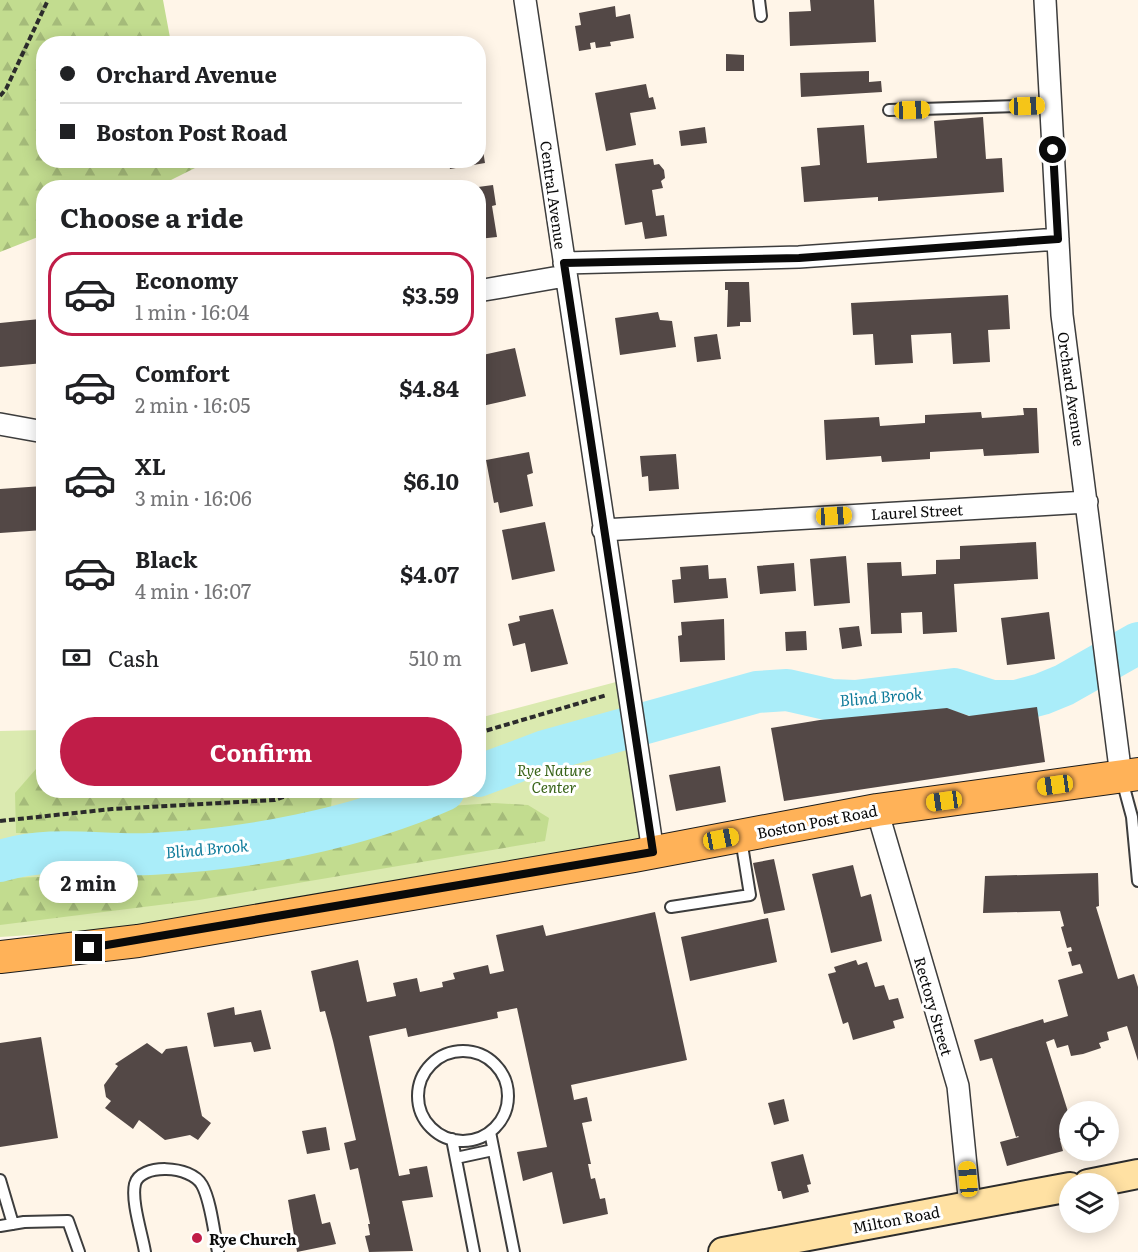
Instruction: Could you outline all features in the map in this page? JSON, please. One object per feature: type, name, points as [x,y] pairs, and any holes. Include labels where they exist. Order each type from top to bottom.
[{"type":"main road","name":"Boston Post Road","points":[[0,957],[138,941],[653,852],[877,810],[1130,775]]},
{"type":"street","name":"Central Avenue","points":[[525,0],[653,852]]},
{"type":"street","name":"Orchard Avenue","points":[[1045,0],[1062,315],[1110,685],[1130,775]]},
{"type":"street","points":[[486,289],[565,269],[799,258],[1058,239]]},
{"type":"street","points":[[0,424],[36,431]]},
{"type":"street","name":"Laurel Street","points":[[603,530],[1087,502]]},
{"type":"street","name":"Rectory Street","points":[[877,810],[958,1086],[970,1206]]},
{"type":"street","points":[[1119,1178],[1138,1174]]},
{"type":"street","name":"Milton Road","points":[[742,1250],[1059,1189]]},
{"type":"lane","points":[[759,0],[761,16]]},
{"type":"lane","points":[[889,110],[1050,105]]},
{"type":"lane","points":[[1130,775],[1138,881]]},
{"type":"lane","points":[[671,907],[750,895],[741,835]]},
{"type":"lane","points":[[473,1051],[487,1057],[498,1067],[506,1081],[509,1096],[506,1111],[498,1125],[490,1132],[473,1140],[452,1139],[432,1129],[423,1117],[418,1104],[418,1089],[431,1063],[443,1054],[473,1051]]},
{"type":"lane","points":[[490,1132],[514,1252]]},
{"type":"lane","points":[[452,1139],[474,1252]]},
{"type":"lane","points":[[456,1158],[494,1150]]},
{"type":"lane","points":[[145,1252],[134,1191],[136,1181],[141,1175],[162,1169],[189,1172],[202,1184],[218,1252]]},
{"type":"lane","points":[[0,1180],[13,1224]]},
{"type":"lane","points":[[0,1226],[68,1221],[79,1252]]},
{"type":"path","points":[[0,96],[6,89],[48,0]]},
{"type":"path","points":[[486,731],[628,696]]},
{"type":"path","points":[[0,821],[112,809],[281,798]]},
{"type":"green space","points":[[0,0],[163,0],[170,36],[36,36],[36,168],[195,168],[171,180],[36,180],[36,238],[0,252]]},
{"type":"green space","name":"Rye Nature Center","points":[[616,682],[641,840],[109,930],[0,937],[0,731],[36,730],[36,798],[486,798],[486,716]]},
{"type":"green space","points":[[36,769],[36,798],[332,798],[331,808],[319,814],[212,833],[140,837],[16,833],[15,793]]},
{"type":"green space","points":[[494,803],[528,805],[549,818],[545,841],[199,900],[0,925],[0,878],[165,874],[218,867],[296,852],[434,807]]},
{"type":"building","points":[[810,0],[874,0],[876,42],[790,46],[789,12],[811,11]]},
{"type":"building","points":[[615,6],[616,17],[630,14],[634,38],[610,42],[611,46],[596,48],[595,42],[590,43],[591,49],[579,51],[575,26],[581,25],[579,13]]},
{"type":"building","points":[[726,54],[744,55],[744,71],[726,71]]},
{"type":"building","points":[[869,71],[869,82],[881,81],[882,92],[801,97],[800,73]]},
{"type":"building","points":[[646,84],[649,98],[653,97],[656,109],[630,113],[636,145],[606,151],[595,93]]},
{"type":"building","points":[[983,117],[986,159],[1002,158],[1004,192],[878,201],[878,197],[804,202],[801,167],[820,165],[817,128],[864,125],[867,163],[937,158],[934,121]]},
{"type":"building","points":[[705,127],[707,143],[681,146],[679,131]]},
{"type":"building","points":[[653,159],[654,165],[659,164],[664,170],[665,178],[661,181],[663,188],[652,190],[656,216],[664,215],[667,236],[645,239],[642,222],[625,225],[615,164]]},
{"type":"building","points":[[493,185],[496,205],[492,206],[497,237],[486,238],[486,186]]},
{"type":"building","points":[[725,282],[749,282],[751,322],[740,322],[740,326],[727,327],[728,290],[725,290]]},
{"type":"building","points":[[1008,295],[1010,329],[988,330],[990,362],[953,364],[951,333],[911,335],[913,363],[875,365],[873,334],[853,335],[851,303]]},
{"type":"building","points":[[658,312],[660,320],[672,321],[676,347],[620,355],[615,318]]},
{"type":"building","points":[[36,319],[36,364],[0,367],[0,323]]},
{"type":"building","points":[[717,334],[721,359],[697,362],[694,337]]},
{"type":"building","points":[[515,348],[526,396],[486,405],[486,354]]},
{"type":"building","points":[[1023,408],[1037,408],[1039,453],[984,456],[983,449],[930,452],[930,459],[882,462],[881,456],[826,460],[824,420],[879,417],[880,426],[925,423],[925,415],[981,412],[982,418],[1024,415]]},
{"type":"building","points":[[529,452],[533,473],[527,475],[533,506],[500,513],[498,502],[494,503],[486,460]]},
{"type":"building","points":[[676,454],[679,489],[649,491],[648,476],[642,477],[640,456]]},
{"type":"building","points":[[36,486],[36,531],[0,533],[0,489]]},
{"type":"building","points":[[545,522],[555,571],[512,580],[502,530]]},
{"type":"building","points":[[1036,542],[1038,579],[954,584],[957,632],[923,634],[922,612],[901,613],[902,633],[871,634],[867,563],[901,562],[902,576],[936,574],[936,560],[960,559],[960,546]]},
{"type":"building","points":[[846,556],[850,603],[814,606],[810,559]]},
{"type":"building","points":[[794,563],[796,591],[760,594],[757,566]]},
{"type":"building","points":[[708,565],[709,579],[726,578],[728,598],[674,603],[672,580],[681,579],[680,567]]},
{"type":"building","points":[[553,609],[568,664],[531,672],[525,643],[513,646],[508,624],[520,621],[519,616]]},
{"type":"building","points":[[1049,612],[1055,659],[1007,665],[1001,618]]},
{"type":"building","points":[[724,619],[725,660],[680,662],[678,636],[682,635],[681,622]]},
{"type":"building","points":[[859,626],[862,646],[842,649],[839,628]]},
{"type":"building","points":[[806,631],[807,650],[786,651],[785,632]]},
{"type":"building","points":[[1037,707],[1045,762],[784,801],[771,728],[820,720],[947,708],[969,716]]},
{"type":"building","points":[[720,766],[726,802],[676,811],[669,775]]},
{"type":"building","points":[[774,859],[785,910],[764,914],[753,863]]},
{"type":"building","points":[[853,865],[861,897],[871,894],[882,941],[831,953],[812,874]]},
{"type":"building","points":[[1098,873],[1099,906],[1096,907],[1118,979],[1134,974],[1138,987],[1138,1061],[1127,1026],[1107,1032],[1109,1040],[1099,1043],[1101,1048],[1083,1054],[1071,1056],[1068,1045],[1057,1048],[1054,1039],[1046,1042],[1065,1101],[1059,1101],[1059,1152],[1007,1166],[1000,1142],[1019,1137],[1016,1137],[992,1058],[980,1061],[974,1040],[1043,1019],[1044,1023],[1068,1016],[1058,980],[1083,973],[1080,964],[1072,966],[1068,952],[1072,951],[1071,947],[1067,948],[1061,927],[1064,926],[1060,911],[983,913],[985,876]]},
{"type":"building","points":[[655,912],[687,1060],[571,1085],[574,1100],[587,1097],[592,1121],[582,1123],[591,1164],[588,1164],[591,1179],[595,1178],[600,1199],[605,1198],[608,1214],[563,1224],[552,1172],[523,1181],[517,1152],[547,1147],[517,1008],[497,1012],[498,1018],[408,1037],[406,1028],[369,1036],[399,1176],[410,1174],[409,1169],[427,1166],[433,1197],[402,1201],[413,1251],[369,1252],[365,1236],[370,1235],[368,1224],[370,1224],[358,1168],[350,1170],[344,1143],[356,1140],[333,1041],[325,1011],[320,1012],[311,971],[358,960],[367,1002],[396,996],[393,983],[417,978],[420,992],[443,987],[442,982],[455,979],[453,973],[488,965],[490,974],[504,971],[496,935],[543,925],[546,936]]},
{"type":"building","points":[[768,918],[777,962],[690,981],[681,937]]},
{"type":"building","points":[[856,960],[858,965],[867,962],[875,987],[884,985],[889,1000],[898,998],[904,1018],[893,1021],[895,1028],[853,1040],[848,1022],[843,1024],[828,974],[836,972],[834,967]]},
{"type":"building","points":[[234,1007],[235,1015],[261,1010],[271,1049],[254,1052],[251,1042],[214,1047],[207,1013]]},
{"type":"building","points":[[41,1037],[58,1138],[0,1147],[0,1043]]},
{"type":"building","points":[[147,1043],[162,1054],[166,1049],[187,1046],[202,1116],[211,1123],[198,1140],[190,1135],[165,1140],[139,1120],[133,1129],[105,1108],[111,1101],[106,1097],[104,1085],[118,1066],[115,1064]]},
{"type":"building","points":[[784,1099],[789,1121],[774,1125],[768,1103]]},
{"type":"building","points":[[326,1127],[330,1150],[307,1154],[302,1131]]},
{"type":"building","points":[[803,1154],[811,1184],[807,1185],[809,1192],[783,1199],[781,1191],[778,1191],[771,1162]]},
{"type":"building","points":[[315,1194],[322,1224],[330,1222],[336,1244],[297,1252],[288,1200]]},
{"type":"waterway","name":"Blind Brook","points":[[486,773],[545,751],[757,692],[787,690],[831,700],[855,701],[954,689],[992,701],[1016,701],[1064,685],[1138,643]]},
{"type":"waterway","name":"Blind Brook","points":[[0,861],[38,853],[150,854],[224,848],[338,826],[425,798]]},
{"type":"place","name":"Rye Church","points":[[197,1238]]},
{"type":"route","points":[[89,948],[653,852],[564,263],[799,258],[1058,239],[1053,150]]}]
